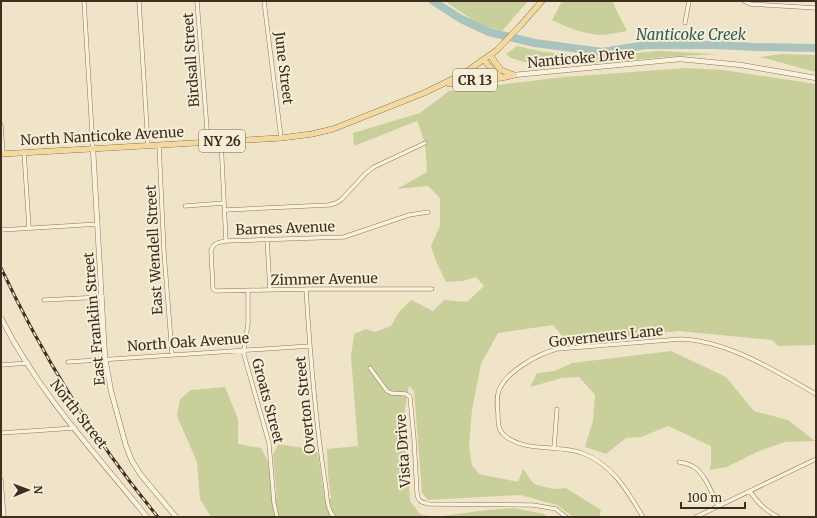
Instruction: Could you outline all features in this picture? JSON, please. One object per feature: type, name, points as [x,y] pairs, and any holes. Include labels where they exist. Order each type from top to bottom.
[{"type":"main road","name":"NY 26","points":[[435,88],[463,74],[484,60],[520,26],[542,1]]},
{"type":"main road","name":"CR 13","points":[[490,55],[501,70],[514,75]]},
{"type":"main road","name":"CR 13","points":[[484,60],[497,75],[505,78]]},
{"type":"main road","name":"CR 13","points":[[435,88],[461,81],[505,78],[514,75]]},
{"type":"main road","name":"North Nanticoke Avenue","points":[[2,154],[281,138],[312,134],[332,129],[435,88]]},
{"type":"street","points":[[84,1],[93,149]]},
{"type":"street","points":[[139,1],[148,145]]},
{"type":"street","name":"Birdsall Street","points":[[197,1],[208,142]]},
{"type":"street","name":"June Street","points":[[264,1],[281,138]]},
{"type":"street","points":[[685,23],[689,1]]},
{"type":"street","points":[[744,1],[750,4],[816,8]]},
{"type":"street","points":[[798,7],[799,1]]},
{"type":"street","name":"Nanticoke Drive","points":[[514,75],[680,59],[746,65],[816,78]]},
{"type":"street","points":[[1,125],[2,154]]},
{"type":"street","points":[[221,141],[226,241]]},
{"type":"street","points":[[225,210],[336,203],[341,200],[366,173],[374,167],[425,143]]},
{"type":"street","name":"East Wendell Street","points":[[159,145],[164,259],[172,354]]},
{"type":"street","name":"East Franklin Street","points":[[93,149],[105,358],[111,391],[126,446],[132,461],[140,475],[176,517]]},
{"type":"street","points":[[24,152],[29,228]]},
{"type":"street","points":[[185,206],[224,203]]},
{"type":"street","name":"Barnes Avenue","points":[[216,291],[213,290],[211,251],[212,246],[219,242],[344,237],[409,215],[428,212]]},
{"type":"street","points":[[1,230],[98,224]]},
{"type":"street","points":[[267,239],[270,290]]},
{"type":"street","name":"Overton Street","points":[[306,289],[320,450],[329,507],[334,517]]},
{"type":"street","name":"Zimmer Avenue","points":[[216,291],[432,289]]},
{"type":"street","name":"Groats Street","points":[[248,291],[248,324],[244,356],[269,442],[274,503],[277,517]]},
{"type":"street","points":[[44,300],[102,298]]},
{"type":"street","name":"North Street","points":[[1,318],[28,364],[57,406],[147,517]]},
{"type":"street","name":"Governeurs Lane","points":[[643,517],[622,484],[607,467],[594,458],[581,452],[523,445],[516,443],[504,435],[499,426],[497,398],[501,386],[514,372],[540,354],[557,349],[681,339],[694,340],[724,347],[776,372],[816,394]]},
{"type":"street","name":"North Oak Avenue","points":[[68,362],[105,358],[310,346]]},
{"type":"street","points":[[1,365],[28,364]]},
{"type":"street","name":"Vista Drive","points":[[370,368],[387,391],[391,393],[406,394],[410,397],[417,493],[418,500],[420,502],[429,504],[534,505],[556,509],[566,517]]},
{"type":"street","points":[[554,448],[557,409]]},
{"type":"street","points":[[1,433],[75,428]]},
{"type":"street","points":[[696,517],[816,459]]},
{"type":"street","points":[[679,462],[693,466],[698,471],[718,506]]},
{"type":"street","points":[[1,480],[3,516]]},
{"type":"street","points":[[750,491],[762,507],[778,517]]},
{"type":"green space","points":[[445,1],[528,1],[502,31],[478,24]]},
{"type":"green space","points":[[562,1],[613,1],[627,31],[597,35],[558,23],[552,20]]},
{"type":"green space","points":[[517,46],[544,52],[594,57],[659,51],[717,54],[664,57],[579,65],[538,66],[511,58],[506,54]]},
{"type":"green space","points":[[781,54],[816,55],[816,72],[760,57]]},
{"type":"green space","points":[[686,68],[723,70],[816,84],[816,345],[778,346],[772,340],[678,331],[569,344],[553,325],[498,333],[481,364],[472,410],[469,446],[472,465],[479,474],[518,482],[523,469],[534,484],[553,489],[566,488],[601,510],[599,517],[573,517],[557,505],[520,495],[428,500],[422,493],[414,391],[409,386],[405,409],[410,501],[420,514],[434,517],[211,517],[200,499],[197,462],[177,416],[180,399],[191,390],[225,387],[238,419],[238,444],[261,448],[267,459],[277,500],[273,455],[278,444],[311,449],[318,453],[325,501],[331,499],[327,449],[358,446],[351,357],[354,334],[366,329],[375,332],[391,326],[399,312],[411,300],[433,311],[444,300],[467,302],[484,286],[476,277],[463,281],[446,282],[435,259],[431,246],[440,226],[440,198],[428,186],[397,189],[427,172],[425,143],[417,121],[354,146],[353,133],[420,113],[449,91],[564,77]]},
{"type":"green space","points":[[671,351],[726,377],[754,411],[788,420],[815,441],[785,442],[759,451],[727,467],[709,470],[711,465],[711,446],[668,426],[641,437],[626,438],[606,454],[585,447],[593,421],[595,395],[579,377],[562,378],[530,387],[537,373],[555,371],[572,363]]},
{"type":"green space","points":[[514,508],[544,514],[547,517],[435,517],[487,510]]},
{"type":"waterway","name":"Nanticoke Creek","points":[[433,1],[461,19],[489,32],[535,43],[602,52],[646,45],[717,45],[816,48]]},
{"type":"railway","points":[[1,268],[34,334],[72,397],[113,459],[158,517]]}]
